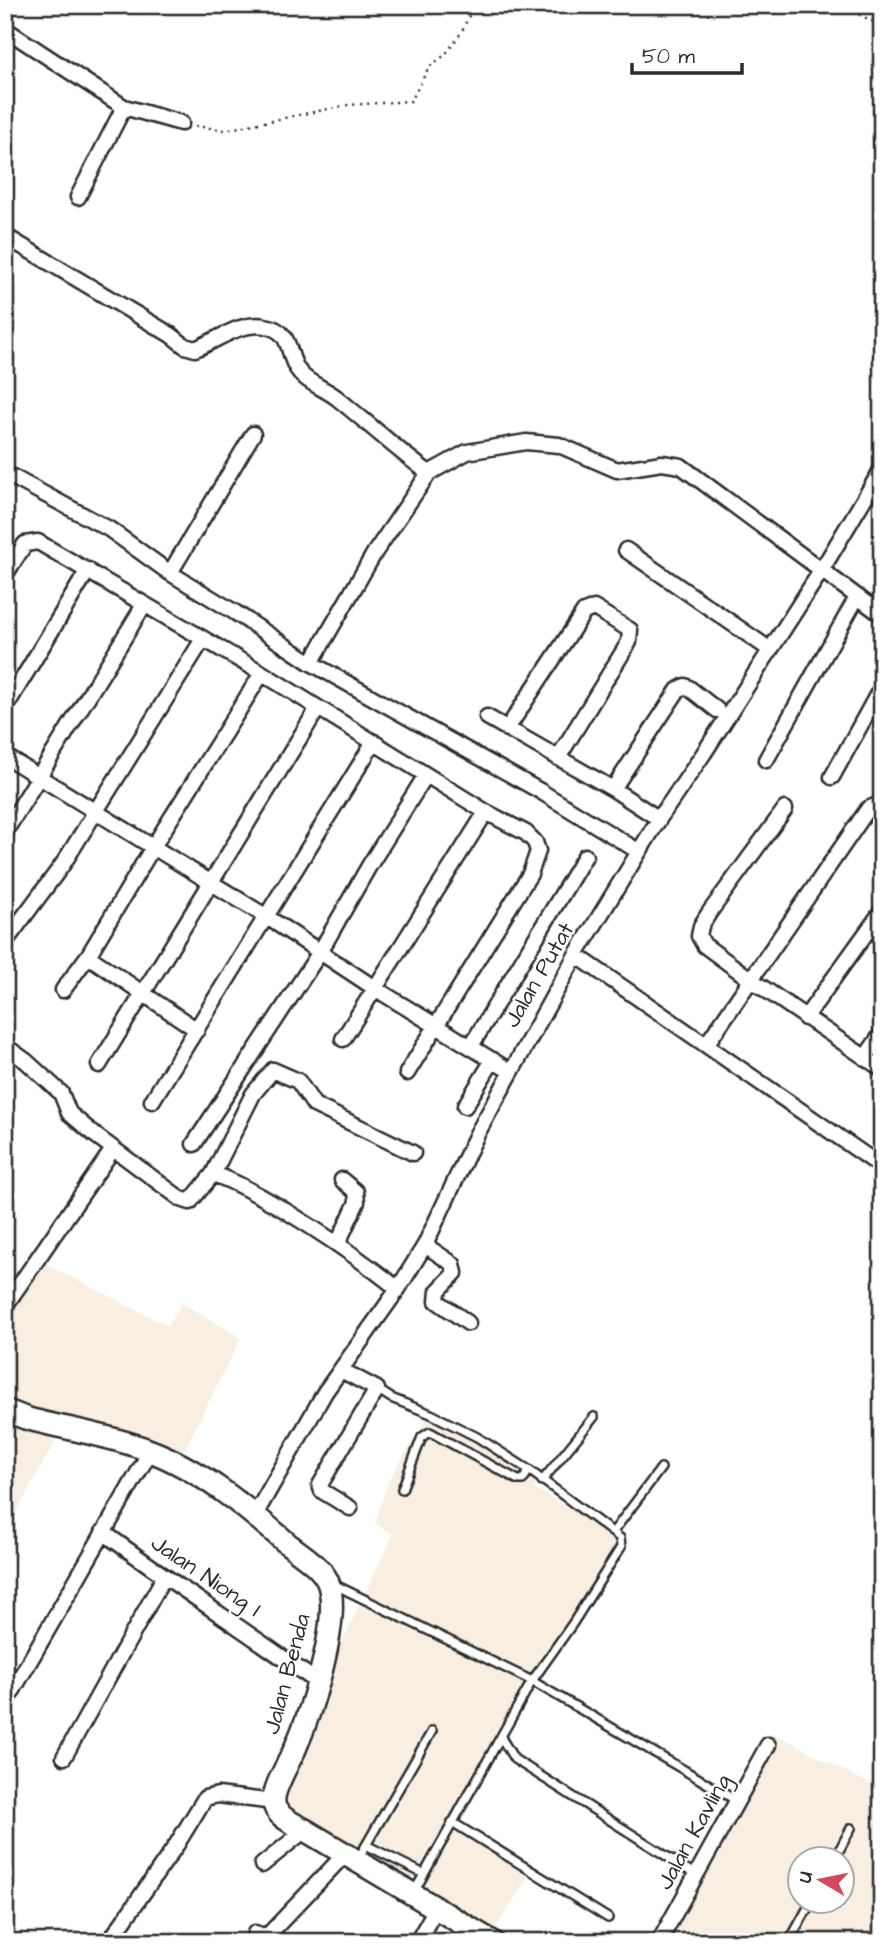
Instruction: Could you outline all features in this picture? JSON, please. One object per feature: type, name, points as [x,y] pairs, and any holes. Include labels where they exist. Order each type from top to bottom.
[{"type":"street","points":[[5,29],[124,107],[181,124]]},
{"type":"street","points":[[79,197],[124,107]]},
{"type":"street","points":[[5,236],[185,346],[195,349],[245,325],[275,329],[287,338],[293,365],[303,377],[336,397],[401,453],[429,473]]},
{"type":"street","points":[[170,573],[253,433]]},
{"type":"street","points":[[311,663],[375,552],[429,473],[467,452],[526,442],[559,445],[617,470],[662,463],[681,466],[882,615]]},
{"type":"street","name":"Jalan Putat","points":[[256,1515],[341,1370],[398,1289],[425,1245],[510,1071],[638,851],[727,718],[882,468]]},
{"type":"street","points":[[5,473],[108,529],[170,573],[236,612],[311,663],[540,792],[638,851]]},
{"type":"street","points":[[5,575],[25,544],[38,542],[262,673],[426,775],[526,833],[535,842],[538,851],[536,861],[407,1073]]},
{"type":"street","points":[[626,550],[769,649]]},
{"type":"street","points":[[5,708],[88,570]]},
{"type":"street","points":[[766,760],[857,597]]},
{"type":"street","points":[[5,832],[144,605]]},
{"type":"street","points":[[508,729],[584,611],[594,607],[630,630],[629,642],[558,758]]},
{"type":"street","points":[[8,938],[63,864],[203,639]]},
{"type":"street","points":[[63,990],[88,956],[262,673]]},
{"type":"street","points":[[613,789],[678,690],[685,686],[689,688],[717,710]]},
{"type":"street","points":[[832,777],[882,686]]},
{"type":"street","points":[[99,1065],[318,708]]},
{"type":"street","points":[[487,717],[613,789],[659,819]]},
{"type":"street","points":[[152,1101],[374,742]]},
{"type":"street","points":[[5,757],[267,917],[376,989],[510,1071]]},
{"type":"street","points":[[194,1144],[320,952],[369,866],[426,775]]},
{"type":"street","points":[[706,1045],[867,809],[875,806],[882,809]]},
{"type":"street","points":[[785,810],[709,913],[701,926],[699,936],[704,945],[750,979],[882,1069]]},
{"type":"street","points":[[343,1039],[486,811]]},
{"type":"street","points":[[471,1046],[585,856]]},
{"type":"street","points":[[805,1018],[882,911]]},
{"type":"street","points":[[88,956],[197,1030]]},
{"type":"street","points":[[576,956],[879,1161]]},
{"type":"street","points":[[865,1058],[882,1033]]},
{"type":"street","points":[[5,1045],[61,1093],[69,1113],[113,1149],[181,1199],[190,1202],[213,1174],[253,1094],[273,1070],[298,1081],[314,1105],[413,1153]]},
{"type":"street","points":[[465,1106],[493,1060]]},
{"type":"street","points":[[5,1306],[113,1149]]},
{"type":"street","points":[[213,1174],[260,1196],[338,1243],[398,1289]]},
{"type":"street","points":[[338,1243],[357,1202],[356,1192],[342,1180]]},
{"type":"street","points":[[425,1245],[455,1268],[455,1273],[438,1291],[438,1301],[468,1322]]},
{"type":"street","points":[[341,1370],[377,1389],[320,1485],[322,1491],[350,1508]]},
{"type":"street","points":[[5,1410],[25,1418],[150,1450],[200,1476],[256,1515],[318,1569],[329,1582]]},
{"type":"street","points":[[5,1704],[150,1450]]},
{"type":"street","name":"Jalan Niong I","points":[[103,1532],[317,1682]]},
{"type":"street","points":[[64,1757],[164,1577]]},
{"type":"street","name":"Jalan Benda","points":[[274,1802],[317,1682],[332,1606],[329,1582]]},
{"type":"street","name":"Jalan Kavling","points":[[659,1942],[768,1745]]},
{"type":"street","points":[[109,1942],[177,1844],[205,1798],[218,1795],[274,1802],[281,1815],[304,1830],[419,1884],[437,1907],[493,1942]]},
{"type":"street","points":[[262,1865],[304,1830]]},
{"type":"street","points":[[255,1933],[262,1936],[271,1933],[356,1853]]},
{"type":"street","points":[[417,1942],[437,1907]]},
{"type":"lane","points":[[377,1389],[477,1437],[528,1470],[614,1532],[620,1538],[621,1547],[532,1681],[419,1884]]},
{"type":"lane","points":[[542,1480],[594,1417]]},
{"type":"lane","points":[[402,1489],[422,1437],[430,1432],[518,1480],[523,1480],[528,1470]]},
{"type":"lane","points":[[614,1532],[661,1468]]},
{"type":"lane","points":[[329,1582],[532,1681],[737,1801]]},
{"type":"lane","points":[[356,1853],[432,1731]]},
{"type":"lane","points":[[502,1739],[514,1759],[696,1875]]},
{"type":"lane","points":[[452,1822],[608,1918]]},
{"type":"lane","points":[[842,1846],[852,1828]]},
{"type":"lane","points":[[789,1942],[803,1916]]},
{"type":"path","points":[[181,124],[225,130],[348,105],[411,101],[429,67],[445,55],[461,33],[474,5]]},
{"type":"path","points":[[840,5],[882,26]]},
{"type":"shaded area","points":[[34,1258],[168,1326],[182,1303],[241,1338],[179,1460],[121,1431],[68,1417],[5,1534],[5,1311]]},
{"type":"shaded area","points":[[429,1415],[535,1479],[534,1489],[621,1535],[455,1826],[529,1875],[488,1940],[287,1813],[275,1794],[309,1712],[393,1535],[375,1523],[389,1480]]},
{"type":"shaded area","points":[[774,1733],[882,1791],[882,1942],[652,1942]]}]
